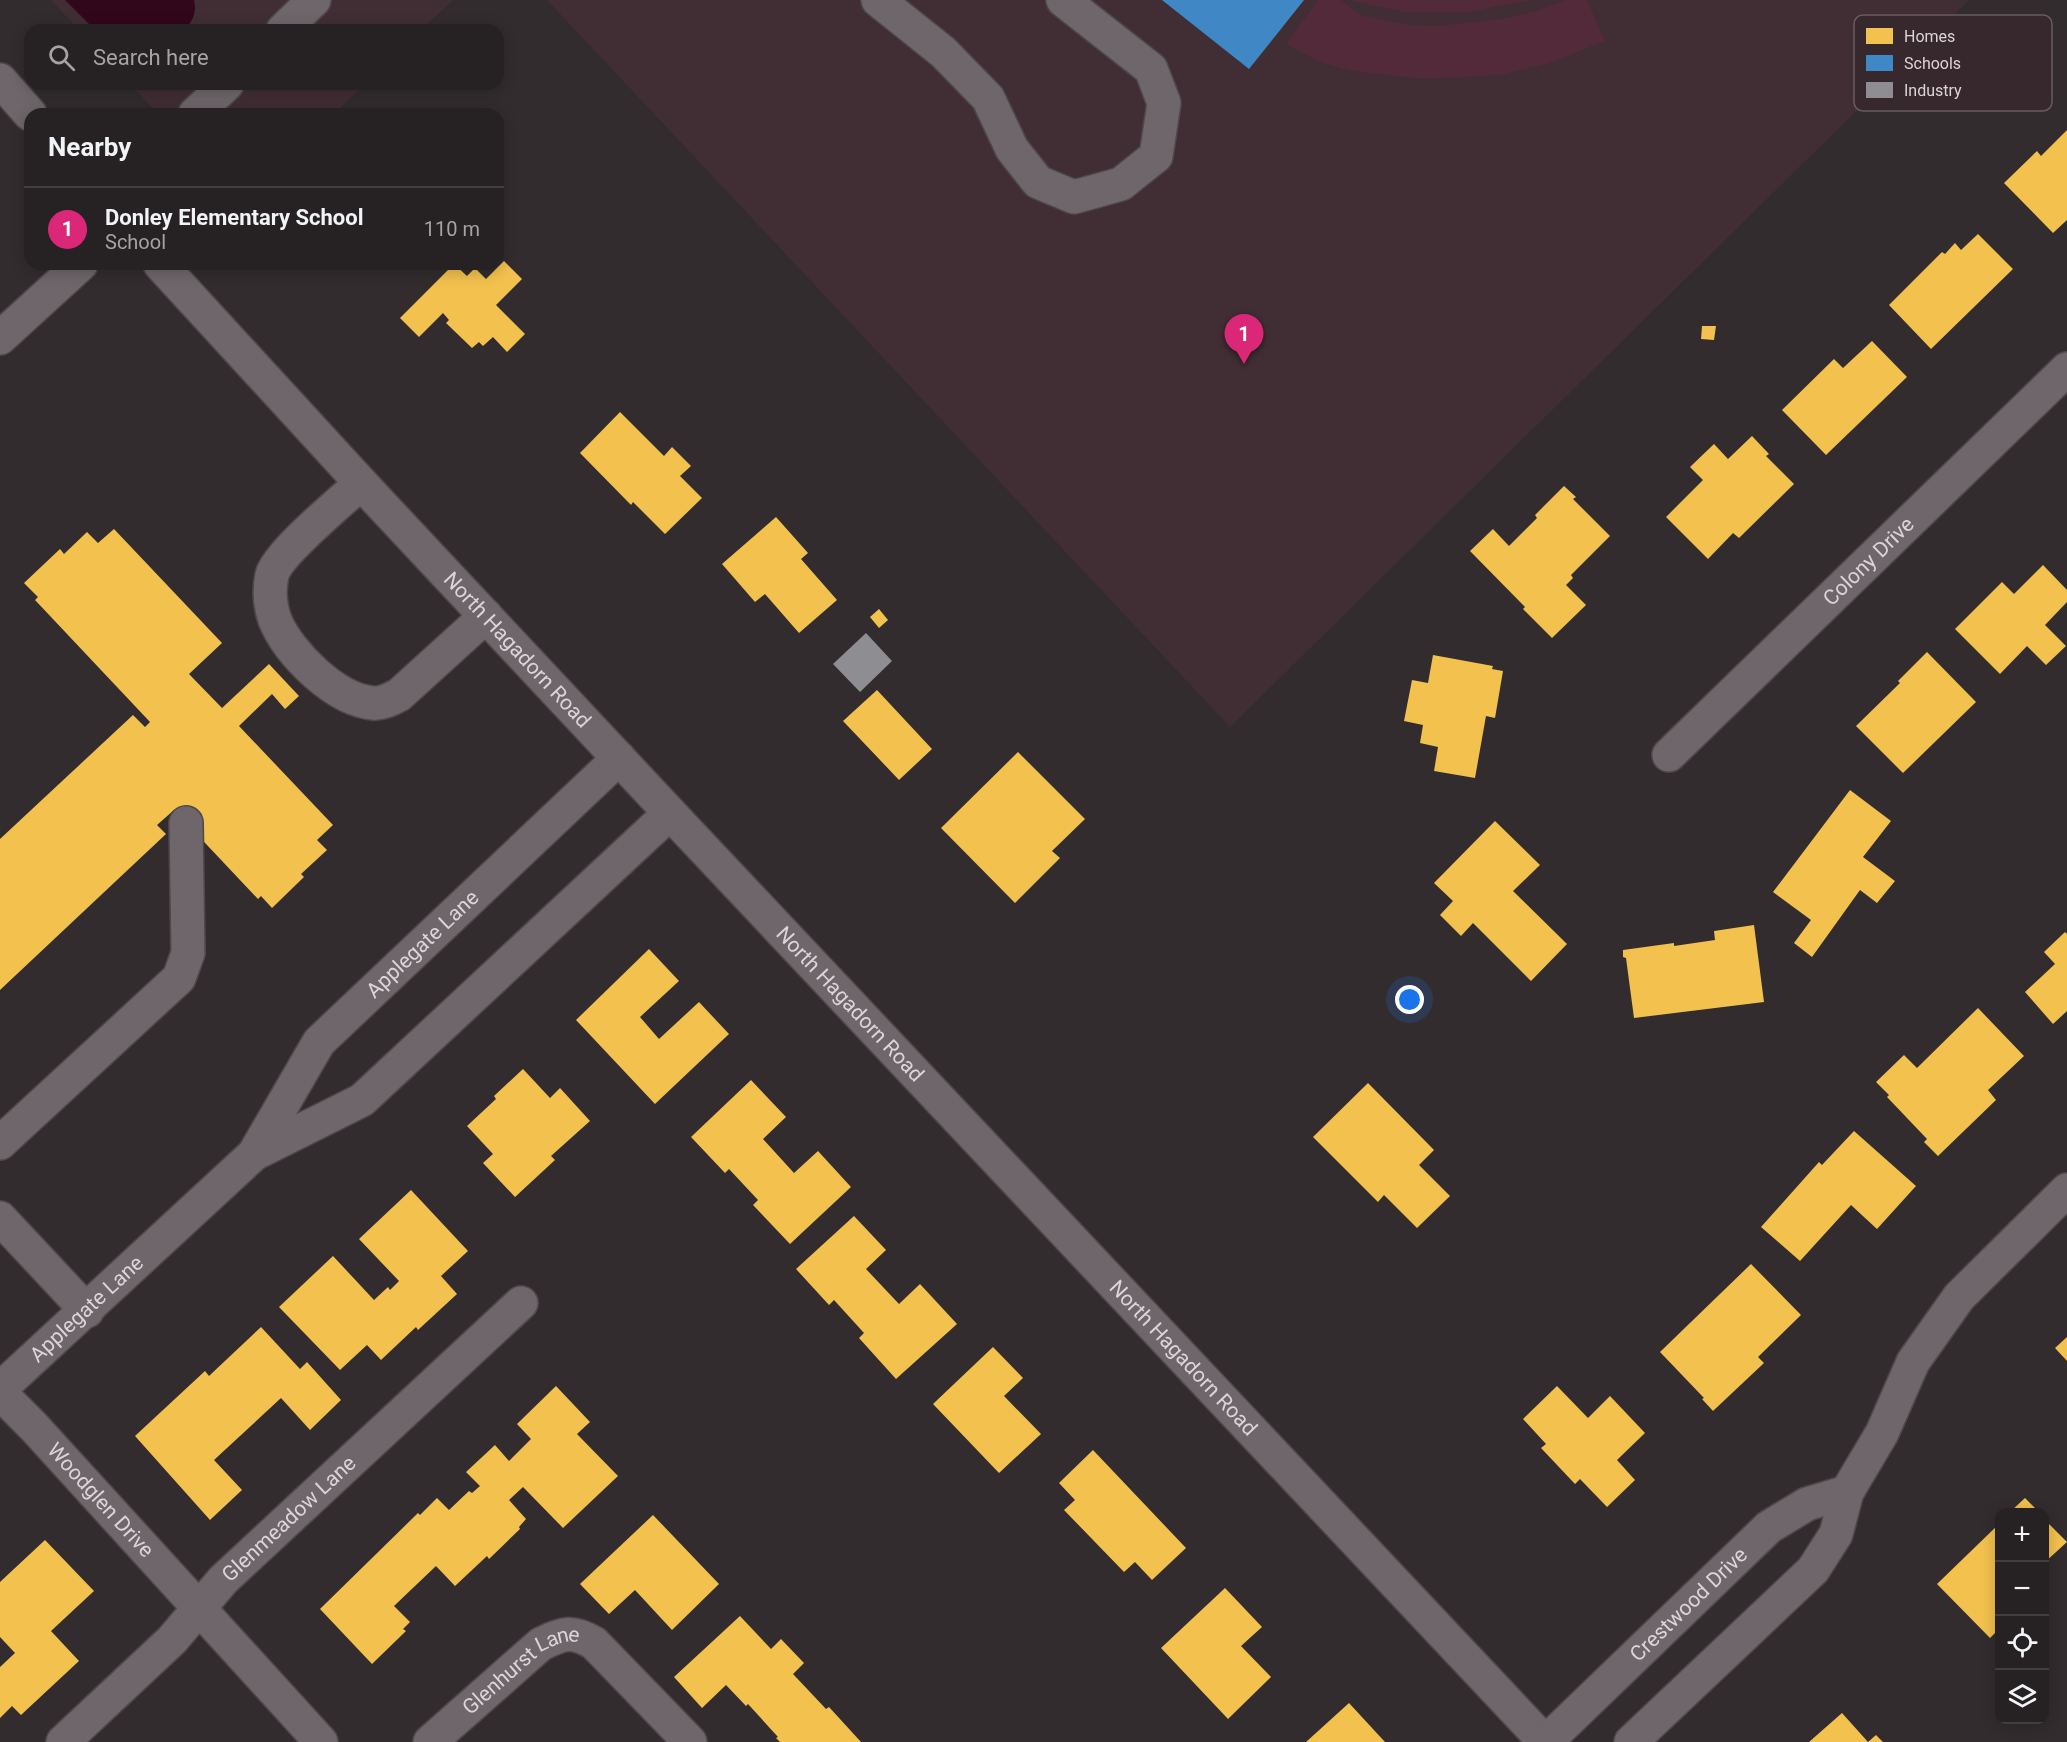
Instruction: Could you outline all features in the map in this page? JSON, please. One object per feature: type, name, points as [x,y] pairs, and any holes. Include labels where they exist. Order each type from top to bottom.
[{"type":"street","points":[[289,24],[314,0]]},
{"type":"street","points":[[878,0],[943,52],[988,98],[1012,149],[1038,183],[1074,197],[1121,184],[1156,156],[1164,103],[1151,69],[1063,0]]},
{"type":"street","points":[[2,85],[24,108]]},
{"type":"street","points":[[201,108],[221,90]]},
{"type":"street","points":[[0,338],[74,270]]},
{"type":"street","name":"North Hagadorn Road","points":[[166,270],[670,813],[1545,1742]]},
{"type":"street","name":"Colony Drive","points":[[1669,755],[2067,369]]},
{"type":"street","points":[[361,483],[282,557],[273,573],[269,592],[275,620],[289,642],[318,676],[340,693],[374,703],[388,701],[399,695],[486,616]]},
{"type":"street","name":"Applegate Lane","points":[[0,1391],[254,1154],[319,1042],[619,758]]},
{"type":"street","name":"Applegate Lane","points":[[254,1154],[362,1100],[670,813]]},
{"type":"street","points":[[0,1143],[179,978],[188,953],[186,823]]},
{"type":"street","points":[[1631,1742],[1813,1570],[1836,1534],[1848,1491],[1882,1433],[1912,1362],[1959,1297],[2067,1190]]},
{"type":"street","points":[[0,1218],[87,1311]]},
{"type":"street","name":"Glenmeadow Lane","points":[[63,1742],[172,1640],[223,1580],[521,1302]]},
{"type":"street","name":"Woodglen Drive","points":[[0,1391],[321,1742]]},
{"type":"street","name":"Crestwood Drive","points":[[1545,1742],[1769,1527],[1807,1504],[1848,1491]]},
{"type":"street","name":"Glenhurst Lane","points":[[430,1742],[541,1644],[560,1635],[580,1635],[594,1643],[690,1742]]},
{"type":"shaded area","points":[[51,0],[453,0],[427,24],[73,24]]},
{"type":"shaded area","points":[[65,0],[194,0],[195,12],[189,24],[89,24]]},
{"type":"shaded area","points":[[547,0],[1969,0],[1954,15],[1854,15],[1854,111],[1856,111],[1230,727]]},
{"type":"shaded area","points":[[1318,0],[1341,0],[1362,16],[1402,24],[1436,26],[1502,19],[1533,12],[1566,0],[1587,0],[1605,41],[1550,63],[1499,75],[1424,79],[1352,71],[1322,63],[1286,44]]},
{"type":"shaded area","points":[[1353,0],[1529,0],[1468,12],[1405,12]]},
{"type":"shaded area","points":[[136,90],[359,90],[340,108],[152,108]]},
{"type":"building: Homes","points":[[2067,130],[2067,220],[2053,233],[2004,183],[2037,151],[2041,156]]},
{"type":"building: Homes","points":[[1978,234],[2013,269],[1931,349],[1889,305],[1942,252],[1945,254],[1955,243],[1961,250]]},
{"type":"building: Homes","points":[[504,261],[522,279],[496,305],[525,334],[507,352],[493,337],[483,346],[479,342],[472,348],[446,323],[449,320],[443,313],[419,337],[400,318],[448,270],[460,270],[467,276],[473,270],[477,270],[486,279],[495,270],[504,270]]},
{"type":"building: Homes","points":[[1702,326],[1716,326],[1714,340],[1701,339]]},
{"type":"building: Homes","points":[[1872,341],[1907,377],[1826,455],[1782,410],[1834,359],[1843,368]]},
{"type":"building: Homes","points":[[620,412],[664,456],[672,447],[691,466],[680,476],[702,498],[665,534],[633,502],[631,505],[580,453]]},
{"type":"building: Homes","points":[[1752,436],[1769,454],[1766,456],[1794,484],[1739,538],[1733,533],[1708,559],[1666,517],[1703,480],[1690,467],[1714,444],[1728,459]]},
{"type":"building: Homes","points":[[1564,486],[1576,497],[1573,499],[1610,536],[1571,575],[1573,578],[1566,585],[1586,605],[1552,638],[1470,551],[1493,529],[1509,546]]},
{"type":"building: Homes","points":[[776,517],[808,553],[801,559],[837,600],[799,633],[765,594],[755,602],[722,564]]},
{"type":"building: Homes","points":[[114,529],[222,643],[189,674],[222,708],[269,664],[299,696],[285,709],[272,694],[239,726],[333,825],[317,840],[327,850],[301,874],[304,877],[272,908],[261,896],[258,899],[174,810],[157,825],[166,834],[0,990],[0,839],[133,715],[145,727],[150,722],[35,600],[38,597],[24,583],[60,549],[64,554],[87,532],[98,543]]},
{"type":"building: Homes","points":[[2043,565],[2067,590],[2067,602],[2045,625],[2066,646],[2046,665],[2027,646],[2000,674],[1955,629],[2002,582],[2014,594]]},
{"type":"building: Homes","points":[[879,609],[888,620],[879,628],[870,617]]},
{"type":"building: Homes","points":[[1927,652],[1976,702],[1903,773],[1856,726],[1900,683],[1898,681]]},
{"type":"building: Homes","points":[[1433,655],[1493,666],[1492,669],[1503,671],[1495,718],[1486,716],[1475,778],[1434,771],[1438,747],[1420,743],[1423,725],[1404,721],[1412,680],[1428,683]]},
{"type":"building: Homes","points":[[877,690],[932,749],[899,780],[843,721]]},
{"type":"building: Homes","points":[[1018,752],[1085,819],[1052,851],[1060,858],[1015,903],[941,828]]},
{"type":"building: Homes","points":[[1850,790],[1891,821],[1863,857],[1895,881],[1877,903],[1860,890],[1812,957],[1794,943],[1811,920],[1773,892]]},
{"type":"building: Homes","points":[[1495,821],[1540,865],[1513,891],[1567,944],[1531,981],[1473,923],[1461,936],[1440,915],[1453,901],[1434,883]]},
{"type":"building: Homes","points":[[1754,925],[1764,1002],[1634,1018],[1623,950],[1715,940],[1714,931]]},
{"type":"building: Homes","points":[[2065,932],[2067,934],[2067,1011],[2053,1024],[2025,992],[2055,964],[2044,952]]},
{"type":"building: Homes","points":[[649,949],[679,981],[640,1017],[659,1039],[699,1002],[729,1034],[655,1104],[576,1020]]},
{"type":"building: Homes","points":[[1978,1008],[2024,1056],[1988,1090],[1996,1100],[1938,1156],[1924,1142],[1927,1139],[1887,1097],[1889,1095],[1876,1082],[1904,1055],[1917,1068]]},
{"type":"building: Homes","points":[[523,1069],[550,1098],[560,1088],[590,1121],[551,1156],[555,1160],[515,1197],[483,1163],[493,1154],[467,1126]]},
{"type":"building: Homes","points":[[751,1080],[786,1117],[763,1139],[794,1173],[818,1151],[851,1187],[790,1244],[753,1205],[758,1200],[729,1169],[725,1173],[691,1137]]},
{"type":"building: Homes","points":[[1368,1083],[1434,1150],[1419,1165],[1450,1196],[1417,1228],[1384,1195],[1378,1202],[1313,1137]]},
{"type":"building: Homes","points":[[1854,1131],[1916,1186],[1877,1229],[1851,1205],[1800,1261],[1761,1227],[1819,1162],[1822,1165]]},
{"type":"building: Homes","points":[[411,1190],[468,1251],[441,1276],[457,1294],[418,1330],[416,1327],[381,1360],[367,1345],[340,1370],[279,1307],[333,1256],[374,1300],[388,1287],[390,1290],[399,1281],[359,1239]]},
{"type":"building: Homes","points":[[854,1216],[886,1250],[866,1269],[899,1304],[920,1284],[957,1324],[896,1379],[859,1338],[864,1333],[834,1300],[829,1305],[796,1269]]},
{"type":"building: Homes","points":[[1751,1264],[1801,1315],[1758,1357],[1764,1363],[1713,1411],[1702,1399],[1704,1398],[1660,1352]]},
{"type":"building: Homes","points":[[261,1327],[300,1369],[307,1362],[341,1400],[310,1430],[281,1398],[214,1460],[242,1490],[210,1520],[135,1436],[205,1371],[209,1376]]},
{"type":"building: Homes","points":[[2067,1337],[2067,1361],[2055,1348]]},
{"type":"building: Homes","points":[[993,1347],[1023,1378],[1004,1396],[1041,1434],[999,1473],[933,1404]]},
{"type":"building: Homes","points":[[556,1386],[590,1422],[577,1434],[618,1476],[563,1528],[523,1487],[509,1500],[526,1519],[519,1527],[520,1529],[489,1559],[487,1556],[455,1586],[436,1566],[394,1606],[410,1622],[403,1629],[406,1631],[372,1664],[320,1609],[418,1513],[420,1515],[437,1498],[449,1510],[469,1491],[472,1493],[480,1486],[466,1472],[495,1445],[509,1461],[531,1439],[517,1424]]},
{"type":"building: Homes","points":[[1557,1386],[1588,1418],[1610,1396],[1645,1433],[1617,1460],[1635,1480],[1607,1507],[1580,1479],[1575,1484],[1541,1448],[1546,1444],[1523,1419]]},
{"type":"building: Homes","points":[[1093,1450],[1186,1548],[1152,1580],[1135,1562],[1124,1572],[1064,1510],[1075,1500],[1059,1483]]},
{"type":"building: Homes","points":[[2025,1498],[2035,1508],[2014,1508]]},
{"type":"building: Homes","points":[[653,1515],[719,1584],[672,1630],[635,1590],[609,1614],[580,1584]]},
{"type":"building: Homes","points":[[2049,1524],[2067,1542],[2049,1558]]},
{"type":"building: Homes","points":[[1995,1528],[1995,1633],[1990,1638],[1937,1584]]},
{"type":"building: Homes","points":[[45,1540],[94,1591],[51,1631],[79,1661],[21,1715],[12,1706],[0,1718],[0,1667],[15,1653],[0,1637],[0,1582]]},
{"type":"building: Homes","points":[[1225,1588],[1262,1627],[1241,1646],[1271,1677],[1228,1719],[1161,1648]]},
{"type":"building: Homes","points":[[740,1616],[771,1649],[781,1639],[804,1663],[793,1674],[826,1709],[829,1707],[861,1742],[780,1742],[748,1704],[746,1706],[726,1685],[702,1708],[674,1677]]},
{"type":"building: Homes","points":[[1349,1703],[1385,1742],[1306,1742]]},
{"type":"building: Homes","points":[[1842,1713],[1868,1742],[1809,1742]]},
{"type":"building: Homes","points":[[1876,1735],[1883,1742],[1868,1742]]},
{"type":"building: Schools","points":[[1162,0],[1304,0],[1249,69]]},
{"type":"building: Industry","points":[[866,633],[892,661],[860,692],[833,664]]},
{"type":"place","name":"Donley Elementary School","points":[[1244,364]]}]
